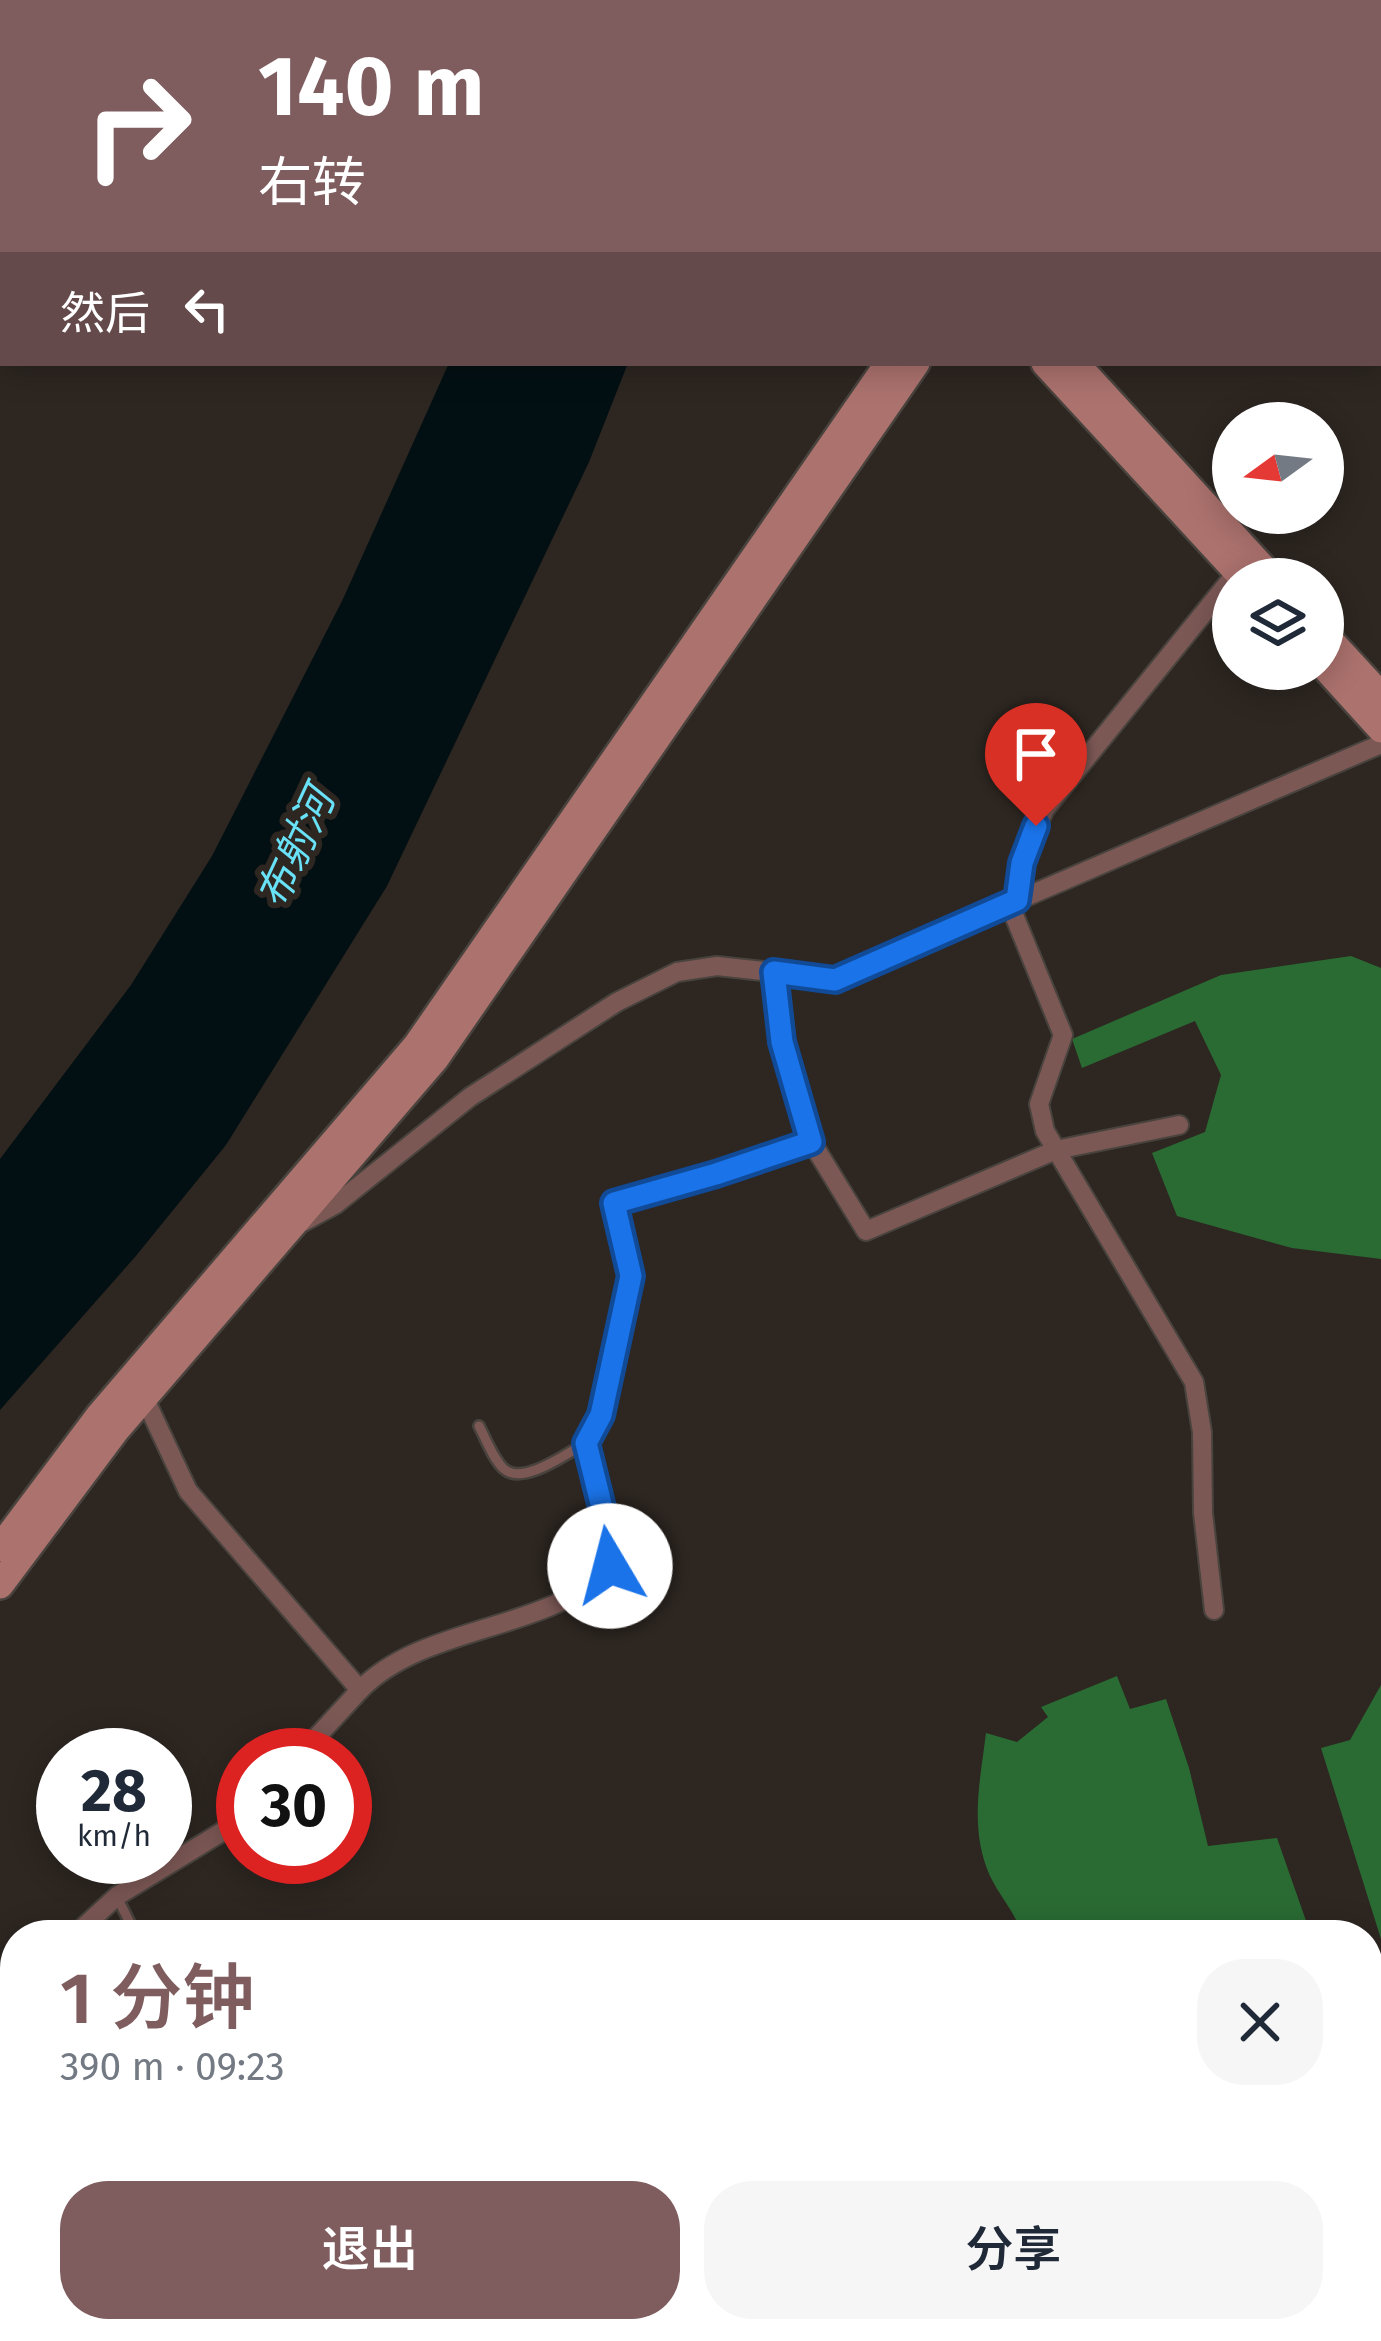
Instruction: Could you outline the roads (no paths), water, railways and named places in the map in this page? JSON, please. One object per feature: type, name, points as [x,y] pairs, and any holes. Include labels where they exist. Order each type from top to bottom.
[{"type":"main road","points":[[0,1548],[99,1416],[417,1045],[887,366]]},
{"type":"main road","points":[[0,1585],[144,1397],[435,1059],[914,366]]},
{"type":"main road","points":[[1049,366],[1224,558]]},
{"type":"main road","points":[[1078,366],[1255,558]]},
{"type":"main road","points":[[1344,656],[1381,696]]},
{"type":"main road","points":[[1344,688],[1381,729]]},
{"type":"street","points":[[1212,608],[1045,808],[1028,844],[1013,902],[1063,1035],[1039,1105],[1045,1131],[1194,1382],[1202,1432],[1203,1513],[1214,1610]]},
{"type":"street","points":[[293,1227],[336,1204],[470,1096],[617,1002],[689,969],[717,966],[835,980],[1381,744]]},
{"type":"street","points":[[774,972],[782,1042],[811,1142],[866,1231],[1056,1150],[1179,1125]]},
{"type":"street","points":[[325,1728],[360,1690],[400,1658],[562,1599],[602,1575],[612,1562],[611,1544],[586,1443],[601,1415],[631,1276],[614,1203],[811,1142]]},
{"type":"street","points":[[144,1397],[188,1491],[360,1690]]},
{"type":"street","points":[[91,1920],[117,1896],[216,1836]]},
{"type":"lane","points":[[479,1426],[502,1467],[513,1474],[530,1472],[586,1443]]},
{"type":"lane","points":[[117,1896],[129,1920]]},
{"type":"water","name":"布射河","points":[[448,366],[627,366],[589,462],[387,886],[226,1145],[0,1410],[0,1159],[131,985],[212,856],[343,599]]}]
